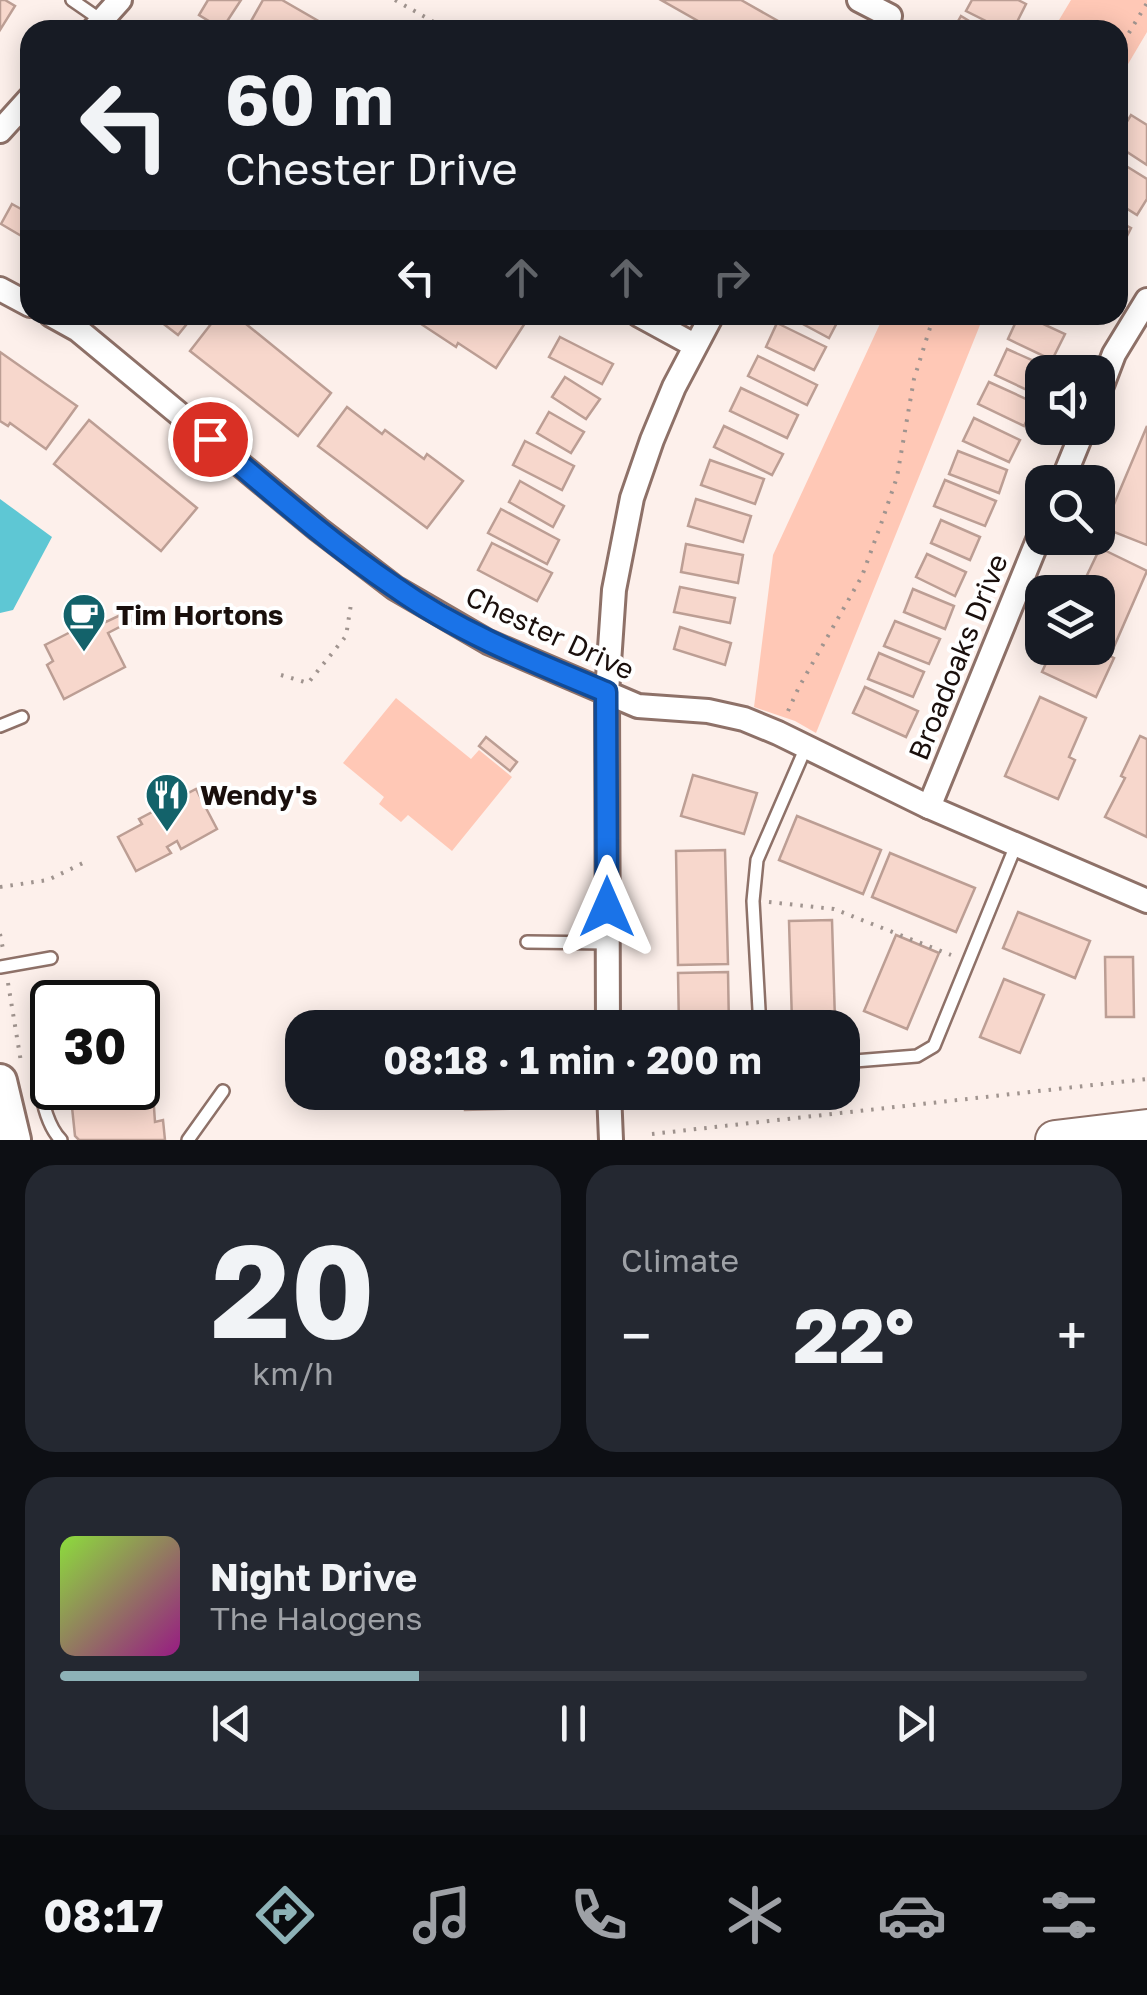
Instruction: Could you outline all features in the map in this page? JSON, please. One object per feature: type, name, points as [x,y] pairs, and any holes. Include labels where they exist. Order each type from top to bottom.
[{"type":"main road","points":[[12,1078],[14,1140]]},
{"type":"main road","points":[[1055,1140],[1147,1129]]},
{"type":"street","points":[[858,0],[890,15]]},
{"type":"street","points":[[0,130],[20,109]]},
{"type":"street","points":[[1114,355],[1147,300]]},
{"type":"street","name":"Chester Drive","points":[[69,325],[395,588],[488,642],[638,706],[708,711],[744,719],[929,807],[1147,901]]},
{"type":"street","points":[[657,325],[694,345]]},
{"type":"street","points":[[608,1010],[606,692],[614,590],[632,498],[660,422],[706,325]]},
{"type":"street","name":"Broadoaks Drive","points":[[929,807],[1032,555]]},
{"type":"street","points":[[610,1110],[611,1140]]},
{"type":"lane","points":[[72,0],[96,20]]},
{"type":"lane","points":[[0,726],[22,717]]},
{"type":"lane","points":[[759,1010],[753,902],[757,860],[806,747]]},
{"type":"lane","points":[[860,1061],[917,1056],[934,1046],[1016,844]]},
{"type":"lane","points":[[528,942],[607,943]]},
{"type":"lane","points":[[3,966],[52,958]]},
{"type":"lane","points":[[188,1140],[223,1091]]},
{"type":"lane","points":[[46,1110],[54,1134],[61,1140]]},
{"type":"path","points":[[395,0],[430,20]]},
{"type":"path","points":[[1128,34],[1147,3]]},
{"type":"path","points":[[778,733],[799,687],[862,576],[882,524],[897,477],[914,379],[931,325]]},
{"type":"path","points":[[281,675],[308,683],[346,636],[350,604],[354,600]]},
{"type":"path","points":[[0,887],[48,880],[83,863]]},
{"type":"path","points":[[753,902],[834,909],[969,963]]},
{"type":"path","points":[[0,934],[12,1078]]},
{"type":"path","points":[[652,1134],[1147,1080]]},
{"type":"shaded area","points":[[1071,0],[1147,0],[1147,32],[1128,64],[1128,20],[1059,20]]},
{"type":"shaded area","points":[[879,325],[980,325],[816,733],[754,707],[773,555]]},
{"type":"shaded area","points":[[396,698],[471,759],[479,750],[512,777],[452,851],[408,815],[401,822],[379,804],[384,797],[343,763]]},
{"type":"water","points":[[0,499],[52,537],[13,610],[0,613]]},
{"type":"building","points":[[0,0],[15,6],[0,30]]},
{"type":"building","points":[[208,0],[241,0],[228,20],[207,20],[199,15]]},
{"type":"building","points":[[263,0],[282,0],[317,20],[252,20]]},
{"type":"building","points":[[661,0],[741,0],[776,20],[696,20]]},
{"type":"building","points":[[972,0],[1018,0],[1026,4],[1018,20],[984,20],[966,11]]},
{"type":"building","points":[[1131,115],[1147,125],[1147,165],[1128,153]]},
{"type":"building","points":[[1128,167],[1147,179],[1147,199],[1137,215],[1128,209]]},
{"type":"building","points":[[12,204],[20,208],[20,235],[1,224]]},
{"type":"building","points":[[165,325],[186,325],[178,335]]},
{"type":"building","points":[[210,325],[247,325],[331,393],[298,436],[190,351]]},
{"type":"building","points":[[423,325],[524,325],[496,368],[458,343],[456,347]]},
{"type":"building","points":[[776,325],[781,325],[826,347],[814,370],[766,347]]},
{"type":"building","points":[[805,325],[836,325],[829,338]]},
{"type":"building","points":[[1014,325],[1046,325],[1065,334],[1054,355],[1042,355],[1008,339]]},
{"type":"building","points":[[560,337],[613,364],[602,384],[549,357]]},
{"type":"building","points":[[1007,349],[1025,357],[1025,389],[995,375]]},
{"type":"building","points":[[0,352],[77,406],[46,449],[10,423],[8,426],[0,421]]},
{"type":"building","points":[[758,356],[817,385],[807,405],[748,376]]},
{"type":"building","points":[[565,377],[600,399],[586,419],[552,397]]},
{"type":"building","points":[[989,382],[1025,398],[1025,424],[1024,426],[978,404]]},
{"type":"building","points":[[741,388],[798,415],[787,438],[730,411]]},
{"type":"building","points":[[347,407],[382,434],[385,430],[424,459],[427,454],[463,481],[427,528],[318,446]]},
{"type":"building","points":[[549,412],[584,432],[571,453],[537,433]]},
{"type":"building","points":[[974,418],[1020,440],[1009,462],[963,441]]},
{"type":"building","points":[[89,420],[197,508],[161,551],[54,464]]},
{"type":"building","points":[[724,426],[783,454],[772,475],[714,447]]},
{"type":"building","points":[[1147,426],[1147,545],[1115,532],[1115,502]]},
{"type":"building","points":[[525,441],[574,466],[562,490],[513,465]]},
{"type":"building","points":[[958,451],[1007,470],[999,493],[949,474]]},
{"type":"building","points":[[710,460],[764,479],[755,504],[701,485]]},
{"type":"building","points":[[945,480],[996,501],[985,526],[934,506]]},
{"type":"building","points":[[520,481],[564,506],[553,527],[509,502]]},
{"type":"building","points":[[696,499],[751,516],[743,542],[688,526]]},
{"type":"building","points":[[501,509],[559,540],[547,564],[488,533]]},
{"type":"building","points":[[941,520],[980,537],[970,560],[931,543]]},
{"type":"building","points":[[492,543],[552,573],[537,601],[478,570]]},
{"type":"building","points":[[686,544],[743,555],[738,583],[681,572]]},
{"type":"building","points":[[927,554],[966,572],[955,596],[916,577]]},
{"type":"building","points":[[1097,555],[1114,555],[1147,571],[1115,645],[1115,575],[1087,575]]},
{"type":"building","points":[[680,587],[735,598],[730,623],[674,612]]},
{"type":"building","points":[[913,589],[954,606],[945,629],[904,612]]},
{"type":"building","name":"Tim Hortons","points":[[129,611],[133,620],[108,633],[125,667],[64,699],[47,665],[53,661],[45,645],[102,616],[106,622]]},
{"type":"building","points":[[895,621],[940,639],[929,664],[884,646]]},
{"type":"building","points":[[680,627],[731,643],[725,665],[674,649]]},
{"type":"building","points":[[879,653],[924,672],[913,697],[868,679]]},
{"type":"building","points":[[1045,665],[1111,665],[1096,697],[1042,672]]},
{"type":"building","points":[[865,687],[918,711],[906,737],[853,713]]},
{"type":"building","points":[[1040,697],[1086,718],[1069,757],[1075,760],[1058,799],[1005,776]]},
{"type":"building","points":[[1140,736],[1147,739],[1147,837],[1105,817]]},
{"type":"building","points":[[486,737],[517,762],[510,771],[479,746]]},
{"type":"building","points":[[693,775],[757,793],[744,834],[681,816]]},
{"type":"building","name":"Wendy's","points":[[196,789],[217,829],[181,849],[177,841],[167,847],[171,853],[136,871],[118,837],[142,824],[139,819]]},
{"type":"building","points":[[797,816],[881,850],[863,894],[779,860]]},
{"type":"building","points":[[725,850],[728,964],[678,965],[676,851]]},
{"type":"building","points":[[890,853],[975,888],[956,932],[872,897]]},
{"type":"building","points":[[1018,912],[1090,941],[1075,978],[1003,948]]},
{"type":"building","points":[[832,920],[835,1010],[792,1010],[789,921]]},
{"type":"building","points":[[896,935],[939,953],[907,1029],[864,1011]]},
{"type":"building","points":[[1105,957],[1133,957],[1134,1017],[1106,1017]]},
{"type":"building","points":[[728,972],[729,1010],[679,1010],[678,973]]},
{"type":"building","points":[[1004,979],[1044,995],[1020,1053],[980,1037]]},
{"type":"building","points":[[72,1110],[154,1110],[155,1122],[163,1120],[165,1140],[79,1140],[75,1136]]},
{"type":"place","name":"Tim Hortons","points":[[84,653]]},
{"type":"place","name":"Wendy's","points":[[167,833]]},
{"type":"route","points":[[210,439],[395,588],[488,642],[606,692],[607,907]]}]
